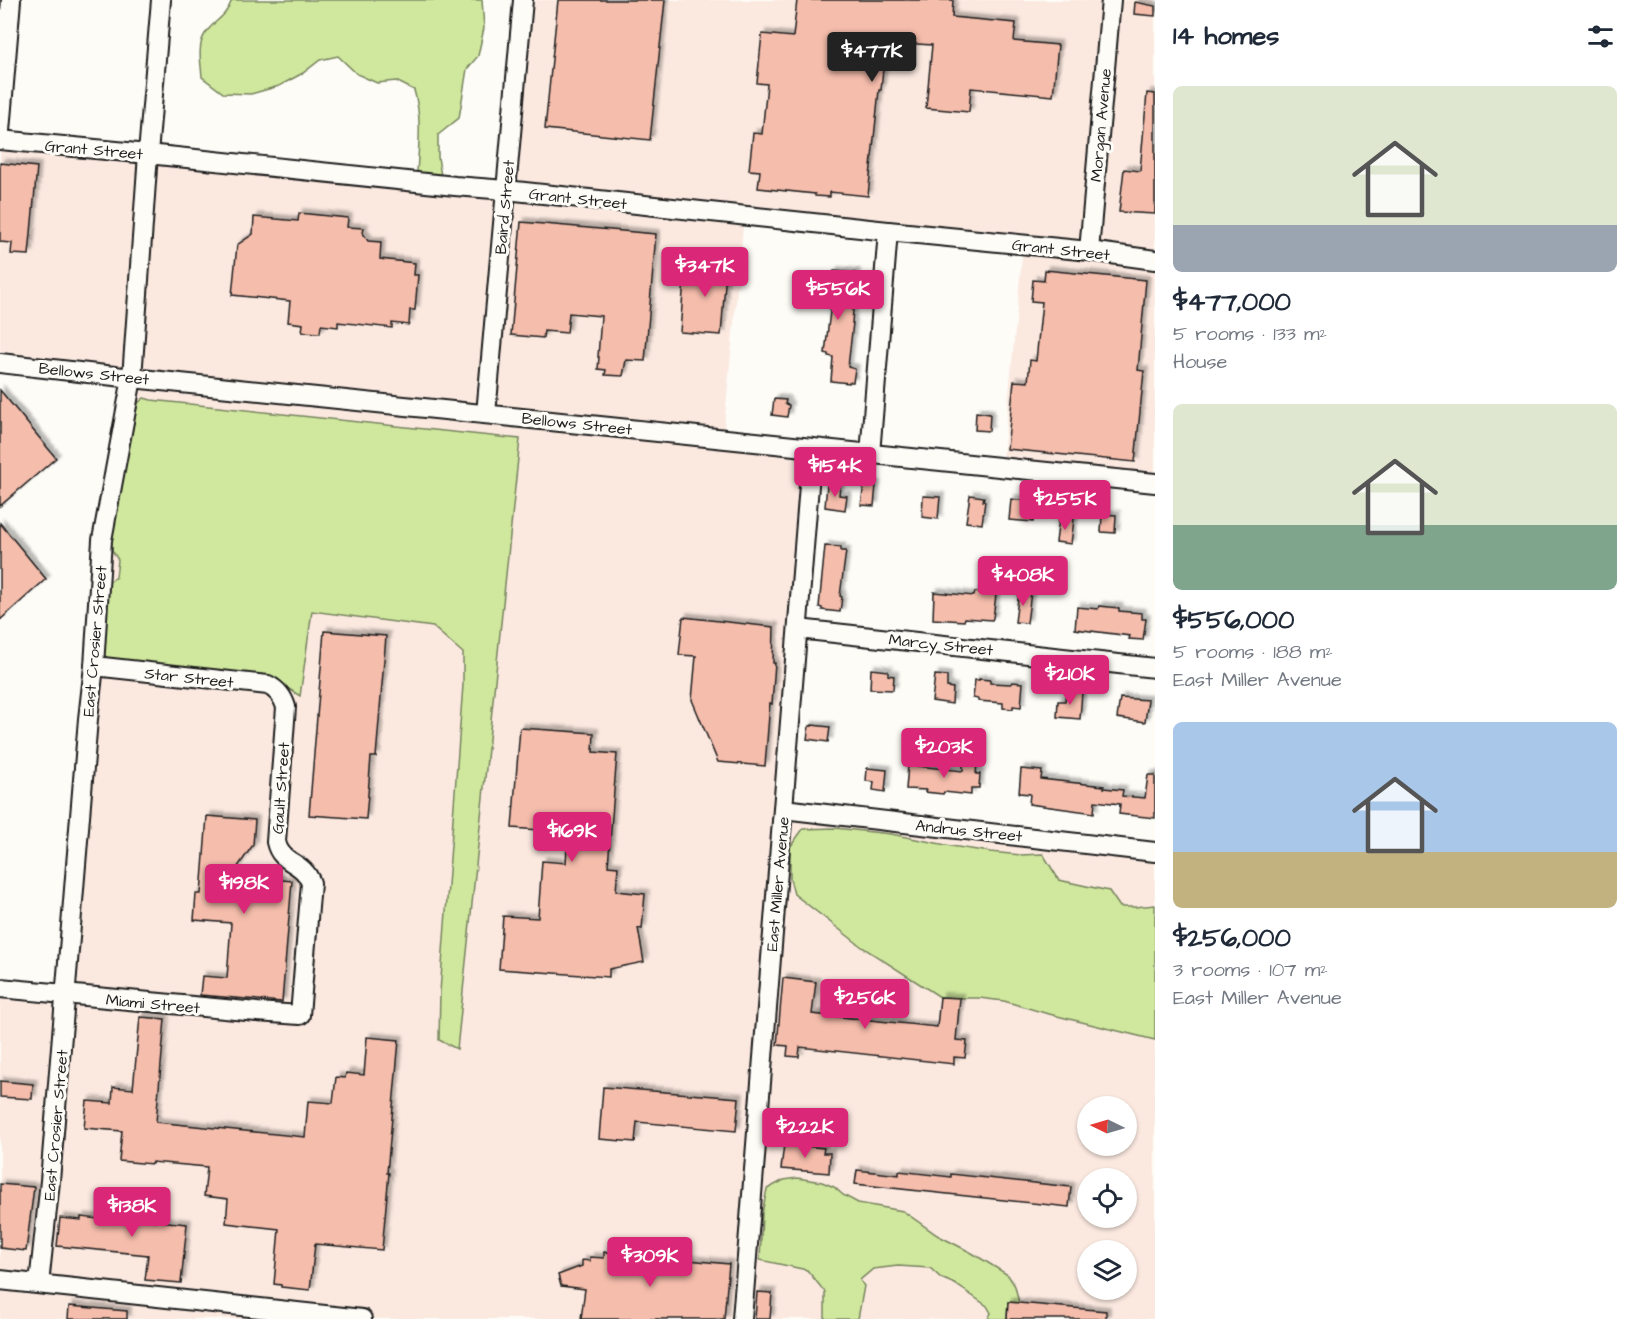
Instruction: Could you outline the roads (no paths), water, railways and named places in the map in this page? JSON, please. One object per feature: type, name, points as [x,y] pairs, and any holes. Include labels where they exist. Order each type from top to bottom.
[{"type":"street","points":[[0,131],[11,0]]},
{"type":"street","name":"East Crosier Street","points":[[39,1284],[51,1181],[94,666],[102,540],[132,378],[161,0]]},
{"type":"street","name":"Baird Street","points":[[486,414],[523,0]]},
{"type":"street","name":"Morgan Avenue","points":[[1089,251],[1111,0]]},
{"type":"street","name":"Grant Street","points":[[0,140],[506,190],[1089,251],[1155,260]]},
{"type":"street","points":[[870,454],[888,231]]},
{"type":"street","name":"Bellows Street","points":[[0,363],[1155,483]]},
{"type":"street","name":"East Miller Avenue","points":[[742,1319],[812,448]]},
{"type":"street","name":"Marcy Street","points":[[798,629],[1155,668]]},
{"type":"street","name":"Star Street","points":[[94,666],[268,685],[281,695]]},
{"type":"street","name":"Gault Street","points":[[281,695],[286,707],[277,849],[282,856],[308,874],[311,883],[301,1010]]},
{"type":"street","name":"Andrus Street","points":[[783,809],[1155,852]]},
{"type":"street","name":"Miami Street","points":[[0,988],[257,1012],[300,1015],[301,1010]]},
{"type":"street","points":[[0,1280],[362,1319]]}]
